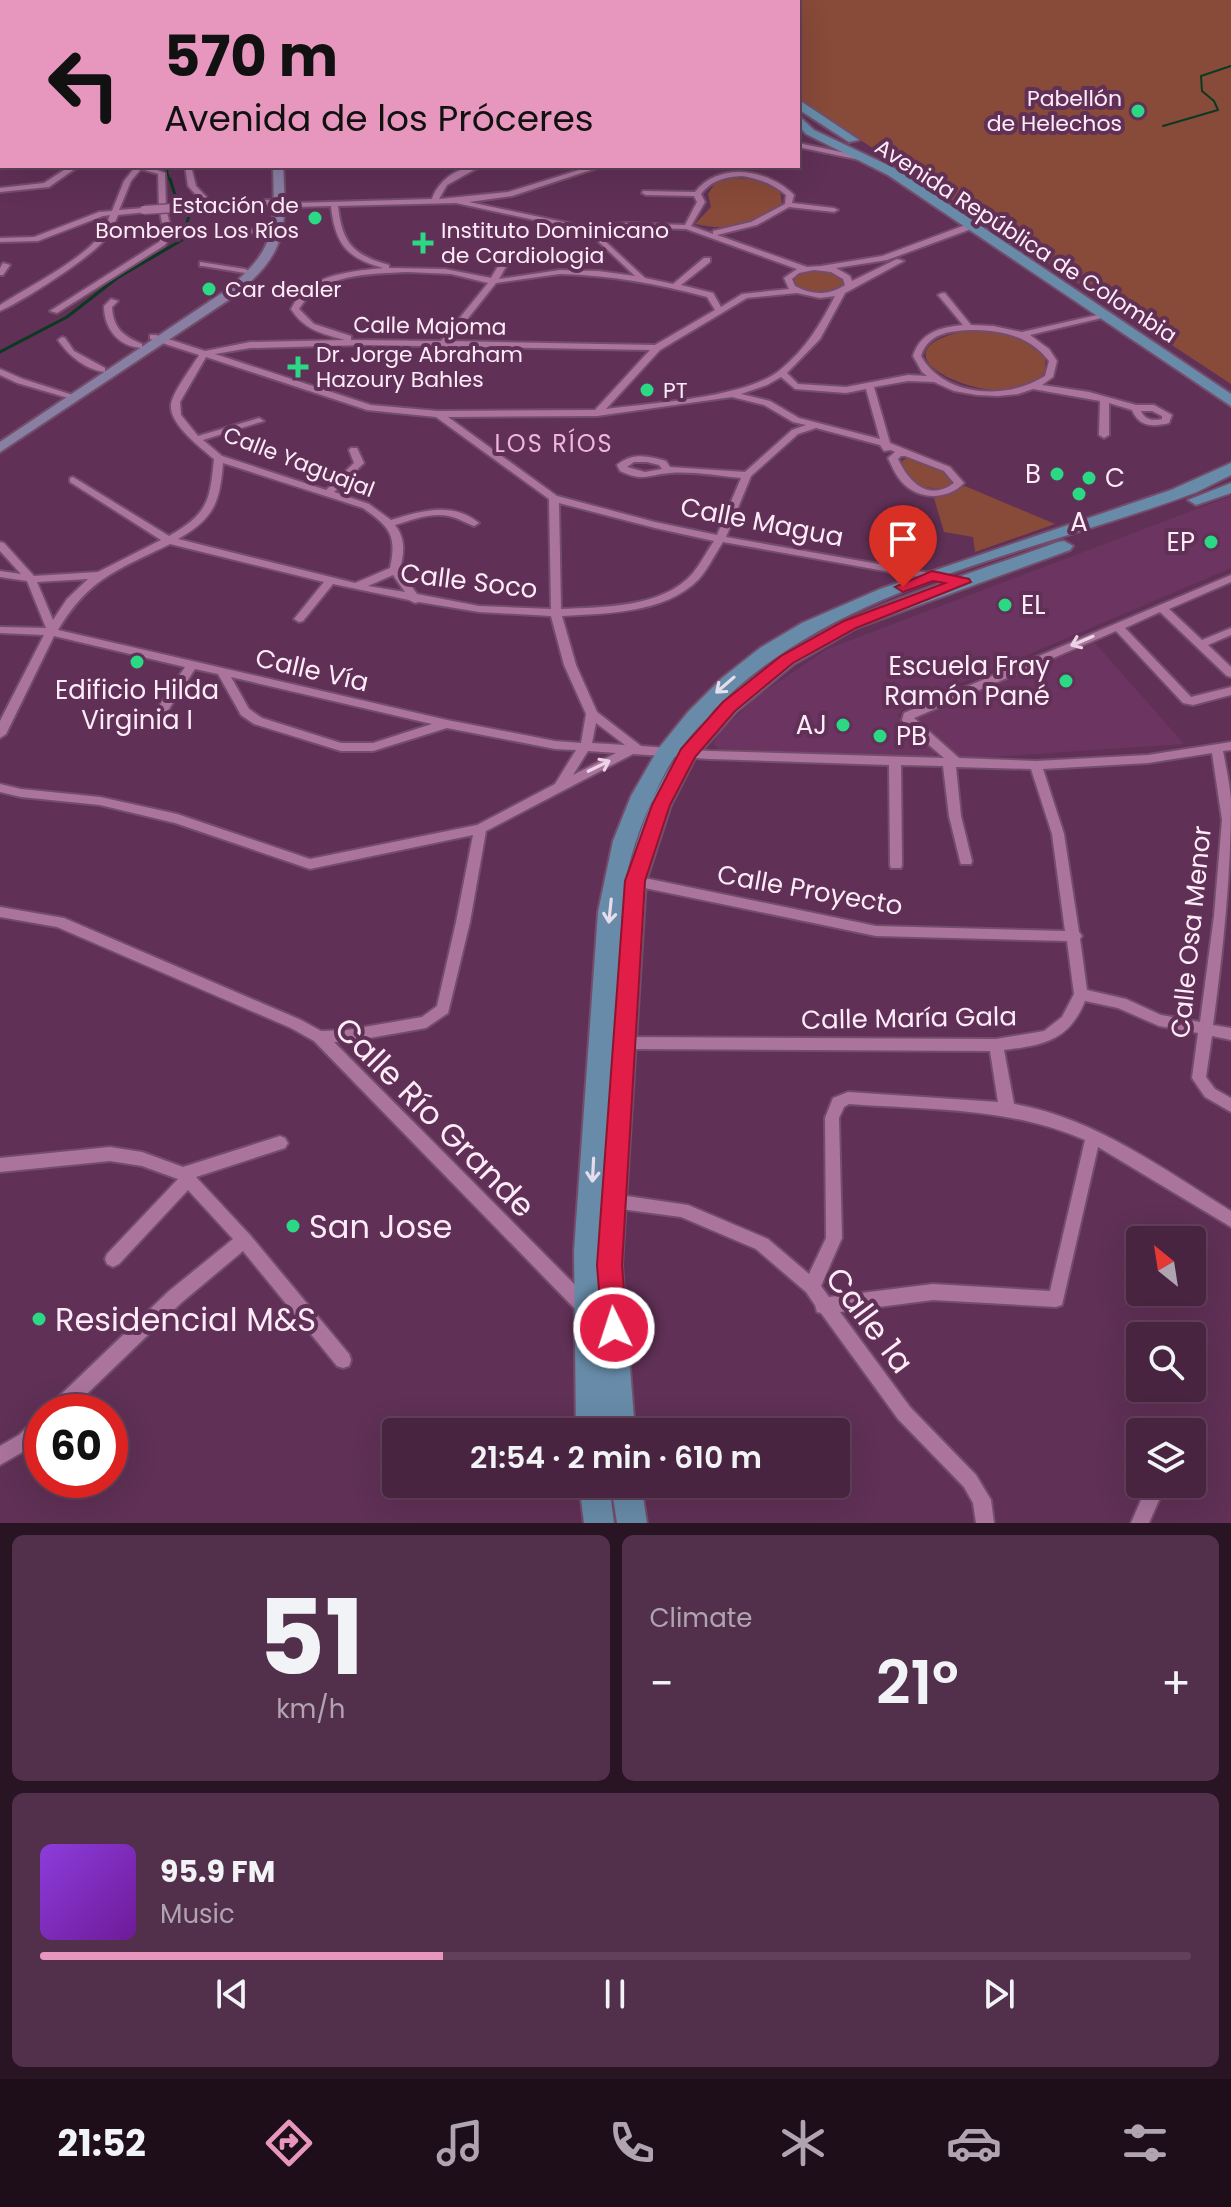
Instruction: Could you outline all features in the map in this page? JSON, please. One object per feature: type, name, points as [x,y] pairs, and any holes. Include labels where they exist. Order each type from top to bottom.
[{"type":"main road","name":"Avenida República de Colombia","points":[[802,114],[850,137],[1105,309],[1231,388]]},
{"type":"main road","name":"Avenida República de Colombia","points":[[802,114],[824,138],[869,160],[1231,401]]},
{"type":"main road","points":[[824,138],[828,134],[850,137]]},
{"type":"main road","points":[[0,439],[226,296],[260,268],[278,237],[268,168]]},
{"type":"main road","points":[[0,448],[102,370],[157,338],[245,271],[259,253],[267,230],[278,168]]},
{"type":"main road","points":[[619,1418],[609,1265],[635,881],[676,752],[703,704],[750,664],[830,616],[932,576],[1231,474]]},
{"type":"main road","points":[[591,1418],[587,1308],[605,951],[612,889],[629,823],[641,794],[676,752],[729,707],[787,660],[850,624],[1231,474]]},
{"type":"main road","points":[[596,1498],[599,1523]]},
{"type":"main road","points":[[628,1498],[632,1523]]},
{"type":"street","points":[[800,145],[869,160]]},
{"type":"street","points":[[0,190],[46,185],[72,168]]},
{"type":"street","points":[[0,309],[101,240],[117,211],[129,176],[138,168]]},
{"type":"street","points":[[54,311],[162,243],[168,233],[161,173],[146,168]]},
{"type":"street","points":[[188,168],[192,186],[210,206]]},
{"type":"street","points":[[435,201],[437,191],[447,181],[473,168]]},
{"type":"street","points":[[506,213],[499,204],[501,197],[593,168]]},
{"type":"street","points":[[697,194],[709,180],[758,176],[783,187],[790,195],[788,205]]},
{"type":"street","points":[[646,193],[697,194]]},
{"type":"street","points":[[0,240],[42,238],[92,216],[117,211],[271,203],[456,201],[509,194]]},
{"type":"street","points":[[687,227],[692,213],[701,202],[697,194]]},
{"type":"street","points":[[456,201],[587,229],[625,225],[687,227],[805,269],[884,258],[974,228]]},
{"type":"street","points":[[330,203],[339,239],[373,268]]},
{"type":"street","points":[[712,234],[746,229],[788,205],[834,210]]},
{"type":"street","points":[[665,225],[692,213]]},
{"type":"street","points":[[604,239],[625,225]]},
{"type":"street","points":[[157,338],[351,404],[438,414],[597,413],[649,407],[732,394],[782,373],[817,337],[828,312],[849,286],[974,228]]},
{"type":"street","points":[[587,229],[604,239],[624,264],[642,277]]},
{"type":"street","points":[[737,243],[746,229]]},
{"type":"street","points":[[228,233],[267,230]]},
{"type":"street","points":[[444,343],[493,282],[509,254]]},
{"type":"street","points":[[775,258],[797,291]]},
{"type":"street","points":[[675,286],[707,260]]},
{"type":"street","points":[[203,264],[245,271]]},
{"type":"street","points":[[608,274],[624,264]]},
{"type":"street","points":[[363,342],[316,330],[299,317],[295,307],[302,294],[336,278],[373,268],[448,271],[493,282],[557,272],[608,274],[642,277],[710,295],[745,296],[797,291],[814,296],[841,293]]},
{"type":"street","points":[[824,268],[841,273],[847,278],[849,286]]},
{"type":"street","points":[[764,292],[805,269]]},
{"type":"street","points":[[710,295],[720,311]]},
{"type":"street","points":[[942,295],[969,327]]},
{"type":"street","points":[[597,413],[657,348],[745,296]]},
{"type":"street","points":[[814,296],[828,312]]},
{"type":"street","points":[[114,301],[108,306],[111,328],[119,337],[139,346]]},
{"type":"street","points":[[1021,335],[1106,318]]},
{"type":"street","points":[[1039,344],[1048,337],[1106,318]]},
{"type":"street","points":[[761,384],[846,390],[908,378],[937,379],[975,392],[1018,392],[1035,387],[1054,369],[1053,361],[1039,344],[1021,335],[996,328],[969,327],[931,335],[918,348],[920,371],[908,378]]},
{"type":"street","points":[[62,340],[71,353],[102,370]]},
{"type":"street","name":"Calle Majoma","points":[[204,354],[250,345],[363,342],[657,348]]},
{"type":"street","points":[[192,370],[222,361],[250,345]]},
{"type":"street","name":"Calle Yaguajal","points":[[204,354],[175,402],[176,415],[196,439],[219,458],[366,506],[391,523],[399,536],[395,570]]},
{"type":"street","points":[[920,364],[937,379]]},
{"type":"street","points":[[0,372],[70,396]]},
{"type":"street","points":[[782,373],[795,386]]},
{"type":"street","points":[[1049,377],[1089,395]]},
{"type":"street","points":[[761,384],[767,403]]},
{"type":"street","points":[[869,385],[883,443],[902,477],[918,489],[943,492],[959,483],[947,469],[883,443]]},
{"type":"street","points":[[1035,387],[1089,395],[1136,408]]},
{"type":"street","points":[[846,390],[874,401]]},
{"type":"street","points":[[619,391],[649,407]]},
{"type":"street","points":[[732,394],[767,403],[796,426]]},
{"type":"street","points":[[1104,435],[1105,399]]},
{"type":"street","name":"Calle Magua","points":[[438,414],[554,498],[591,510],[720,539],[963,582]]},
{"type":"street","points":[[196,439],[259,421]]},
{"type":"street","name":"Calle Soco","points":[[73,480],[168,540],[415,600],[479,609],[556,613],[646,604],[678,590],[696,576],[720,539],[747,475],[796,426],[814,426],[883,443]]},
{"type":"street","points":[[327,494],[359,463],[354,450]]},
{"type":"street","points":[[893,458],[906,453]]},
{"type":"street","points":[[0,734],[67,606],[99,575],[168,540],[207,513],[219,458]]},
{"type":"street","points":[[216,477],[249,469]]},
{"type":"street","points":[[667,470],[747,475]]},
{"type":"street","points":[[0,788],[100,801],[177,819],[310,864],[480,829],[561,784],[636,748],[592,714],[570,665],[556,613],[554,498]]},
{"type":"street","points":[[555,523],[573,511],[591,510]]},
{"type":"street","points":[[391,523],[435,511],[458,512],[474,523]]},
{"type":"street","points":[[0,545],[31,579],[53,632]]},
{"type":"street","points":[[357,587],[395,570],[415,600]]},
{"type":"street","points":[[0,574],[31,579],[99,575]]},
{"type":"street","points":[[966,861],[955,816],[953,762],[908,720],[908,716],[1231,578]]},
{"type":"street","points":[[299,619],[331,580]]},
{"type":"street","points":[[1161,607],[1231,673]]},
{"type":"street","points":[[1117,626],[1187,700],[1231,691]]},
{"type":"street","name":"Calle Vía","points":[[0,630],[53,632],[447,724],[555,745],[1036,765],[1148,759],[1224,747]]},
{"type":"street","points":[[1202,644],[1231,631]]},
{"type":"street","points":[[161,712],[192,665]]},
{"type":"street","points":[[222,672],[245,712],[258,721],[341,747],[373,747],[447,724]]},
{"type":"street","points":[[561,784],[586,745],[592,714]]},
{"type":"street","name":"Calle Osa Menor","points":[[1224,747],[1229,834],[1226,917],[1199,1078],[1206,1090],[1231,1106]]},
{"type":"street","points":[[895,761],[896,865]]},
{"type":"street","points":[[1036,765],[1058,834],[1081,994],[1121,1003],[1159,1020],[1231,1034]]},
{"type":"street","points":[[319,1037],[347,1036],[426,1022],[443,1009],[480,829]]},
{"type":"street","name":"Calle Proyecto","points":[[635,881],[876,931],[1075,936]]},
{"type":"street","name":"Calle Río Grande","points":[[0,912],[59,922],[238,998],[319,1037],[587,1308]]},
{"type":"street","name":"Calle María Gala","points":[[625,1043],[996,1045],[1045,1038],[1057,1033],[1077,1007],[1081,994]]},
{"type":"street","points":[[996,1045],[1007,1109]]},
{"type":"street","points":[[812,1287],[834,1238],[832,1118],[838,1103],[848,1098],[1007,1109],[1046,1118],[1093,1137],[1231,1220]]},
{"type":"street","points":[[823,1306],[933,1292],[1056,1299],[1093,1137]]},
{"type":"street","points":[[113,1259],[185,1177],[280,1143]]},
{"type":"street","points":[[0,1165],[110,1154],[142,1159],[185,1177],[244,1240],[343,1360]]},
{"type":"street","name":"Calle 1a","points":[[613,1201],[682,1210],[762,1244],[812,1287],[904,1413],[970,1481],[982,1500],[985,1523]]},
{"type":"street","points":[[74,1394],[175,1297],[244,1240]]},
{"type":"street","points":[[0,1456],[24,1442]]},
{"type":"street","points":[[1140,1523],[1151,1498]]},
{"type":"shaded area","points":[[800,0],[1231,0],[1231,384],[800,100]]},
{"type":"shaded area","points":[[735,178],[760,180],[780,191],[782,205],[741,225],[720,227],[695,224],[711,207],[708,194],[716,182]]},
{"type":"shaded area","points":[[819,268],[843,275],[847,282],[829,293],[808,291],[795,285],[795,277],[803,271]]},
{"type":"shaded area","points":[[965,331],[998,333],[1028,344],[1045,358],[1040,380],[1019,390],[991,390],[962,383],[938,371],[926,357],[933,343]]},
{"type":"shaded area","points":[[907,458],[946,471],[952,483],[941,489],[915,486],[903,470],[902,461]]},
{"type":"shaded area","points":[[965,486],[1055,524],[975,552],[973,537],[944,532],[934,498]]},
{"type":"shaded area","points":[[1231,496],[1231,568],[903,708],[898,716],[937,751],[932,757],[719,749],[713,744],[720,732],[759,695],[827,649]]},
{"type":"shaded area","name":"Escuela Fray Ramón Pané","points":[[1095,643],[1184,744],[961,759],[915,719]]},
{"type":"waterway","points":[[1163,126],[1218,110],[1214,101],[1202,91],[1201,76],[1231,66]]},
{"type":"waterway","points":[[168,168],[170,181]]},
{"type":"waterway","points":[[0,352],[67,317],[117,278],[182,240],[190,212],[175,195],[170,179]]},
{"type":"place","name":"Pabellón de Helechos","points":[[1138,111]]},
{"type":"place","name":"Estación de Bomberos Los Ríos","points":[[315,218]]},
{"type":"place","name":"Instituto Dominicano de Cardiologia","points":[[423,243]]},
{"type":"place","name":"Car dealer","points":[[209,289]]},
{"type":"place","name":"Dr. Jorge Abraham Hazoury Bahles","points":[[298,367]]},
{"type":"place","name":"PT","points":[[647,390]]},
{"type":"place","name":"B","points":[[1057,474]]},
{"type":"place","name":"C","points":[[1089,478]]},
{"type":"place","name":"A","points":[[1079,494]]},
{"type":"place","name":"EP","points":[[1211,542]]},
{"type":"place","name":"EL","points":[[1005,605]]},
{"type":"place","name":"Edificio Hilda Virginia I","points":[[137,662]]},
{"type":"place","name":"Escuela Fray Ramón Pané","points":[[1066,681]]},
{"type":"place","name":"AJ","points":[[843,725]]},
{"type":"place","name":"PB","points":[[880,736]]},
{"type":"place","name":"San Jose","points":[[293,1226]]},
{"type":"place","name":"Residencial M&S","points":[[39,1319]]},
{"type":"district","name":"LOS RÍOS","points":[[554,443]]},
{"type":"route","points":[[614,1328],[609,1265],[635,881],[661,805],[687,754],[729,707],[787,660],[850,624],[963,582],[932,576],[903,587]]}]
